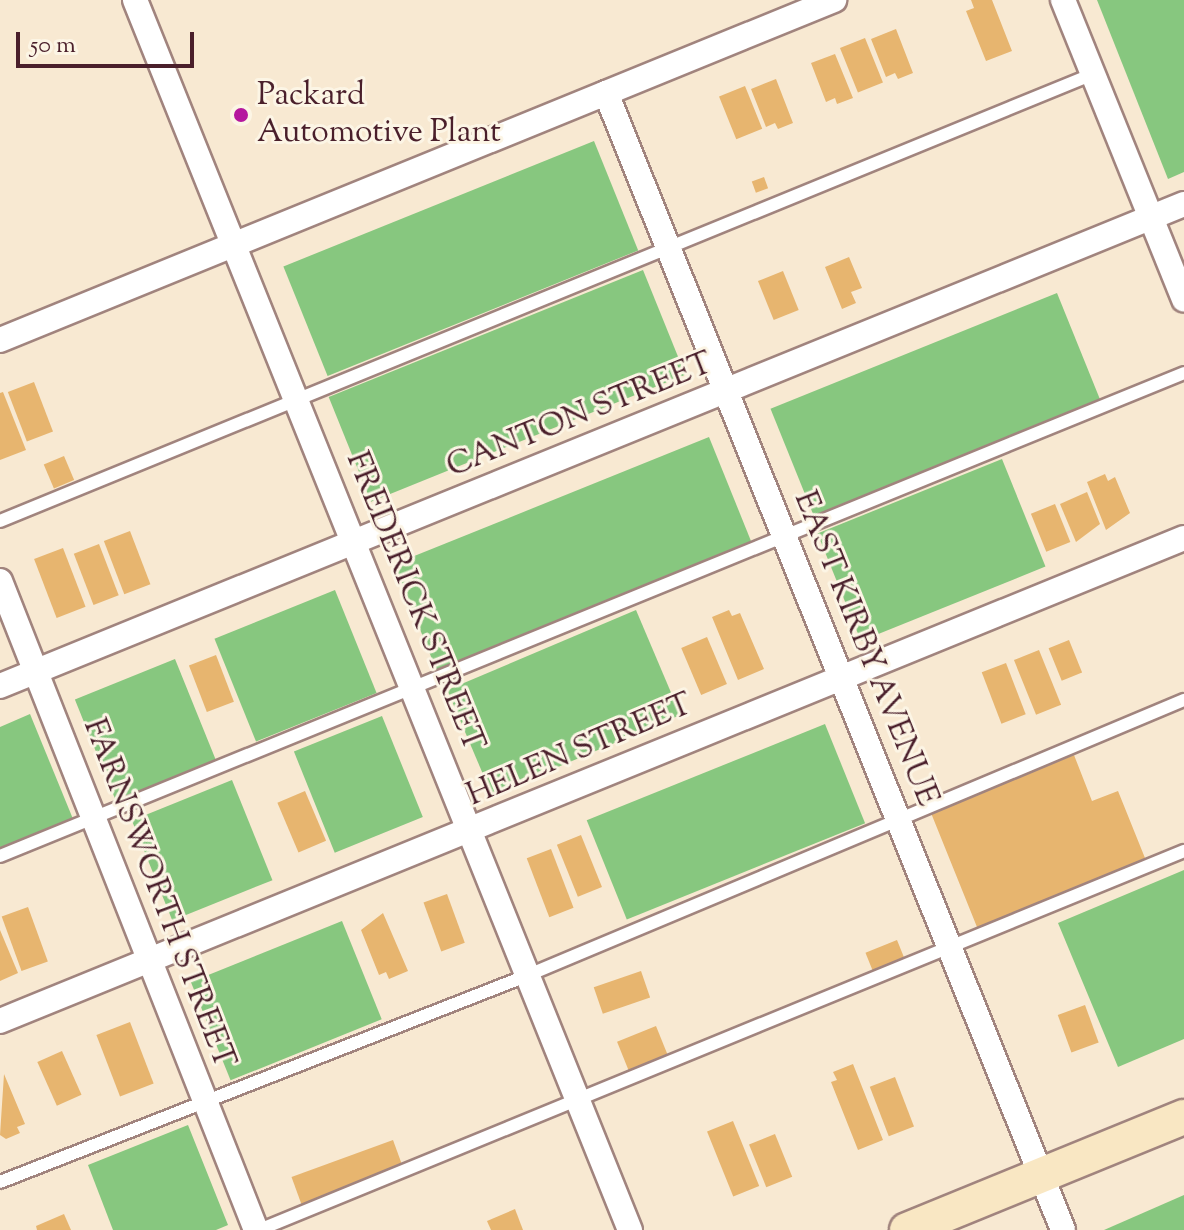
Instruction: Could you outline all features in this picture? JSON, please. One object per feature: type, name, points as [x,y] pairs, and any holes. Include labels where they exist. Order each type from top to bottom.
[{"type":"main road","points":[[907,1230],[1184,1117]]},
{"type":"street","name":"FREDERICK STREET","points":[[135,0],[630,1230]]},
{"type":"street","points":[[0,340],[834,0]]},
{"type":"street","points":[[1063,0],[1184,299]]},
{"type":"street","name":"EAST KIRBY AVENUE","points":[[606,93],[1063,1230]]},
{"type":"street","name":"CANTON STREET","points":[[0,686],[1184,204]]},
{"type":"street","name":"HELEN STREET","points":[[0,1021],[470,832],[1184,538]]},
{"type":"street","name":"FARNSWORTH STREET","points":[[0,581],[257,1230]]},
{"type":"lane","points":[[0,521],[1093,74]]},
{"type":"lane","points":[[0,856],[415,690],[1184,373]]},
{"type":"lane","points":[[0,1182],[526,976],[1184,700]]},
{"type":"lane","points":[[257,1230],[1184,851]]},
{"type":"green space","points":[[1097,0],[1184,0],[1184,172],[1168,179]]},
{"type":"green space","points":[[594,141],[638,250],[328,376],[283,266]]},
{"type":"green space","points":[[643,270],[685,375],[371,502],[329,397]]},
{"type":"green space","points":[[1057,293],[1100,401],[814,516],[771,409]]},
{"type":"green space","points":[[709,437],[752,544],[437,671],[394,564]]},
{"type":"green space","points":[[1002,459],[1045,567],[861,641],[817,534]]},
{"type":"green space","points":[[335,590],[377,693],[256,742],[214,639]]},
{"type":"green space","points":[[636,610],[681,715],[492,795],[447,690]]},
{"type":"green space","points":[[175,659],[216,760],[116,801],[75,699]]},
{"type":"green space","points":[[30,714],[73,819],[0,849],[0,727]]},
{"type":"green space","points":[[382,716],[423,817],[335,853],[294,752]]},
{"type":"green space","points":[[825,724],[865,823],[627,919],[587,820]]},
{"type":"green space","points":[[232,780],[272,880],[172,921],[132,820]]},
{"type":"green space","points":[[1184,870],[1184,1039],[1118,1067],[1058,923]]},
{"type":"green space","points":[[342,921],[382,1019],[231,1080],[191,982]]},
{"type":"green space","points":[[188,1125],[228,1225],[216,1230],[113,1230],[88,1165]]},
{"type":"green space","points":[[1184,1195],[1184,1230],[1104,1230]]},
{"type":"building","points":[[971,0],[992,0],[1012,51],[986,61],[966,11],[974,8]]},
{"type":"building","points":[[896,29],[913,73],[898,79],[895,73],[886,77],[871,39]]},
{"type":"building","points":[[865,38],[883,83],[858,93],[840,48]]},
{"type":"building","points":[[835,54],[853,98],[837,104],[835,98],[826,102],[811,63]]},
{"type":"building","points":[[776,79],[793,123],[778,129],[775,123],[766,127],[751,89]]},
{"type":"building","points":[[745,86],[762,129],[736,139],[719,96]]},
{"type":"building","points":[[764,177],[768,188],[756,193],[752,181]]},
{"type":"building","points":[[849,257],[862,288],[851,292],[856,303],[842,309],[825,267]]},
{"type":"building","points":[[783,271],[799,310],[774,320],[758,281]]},
{"type":"building","points":[[34,382],[53,431],[27,442],[8,392]]},
{"type":"building","points":[[3,392],[26,450],[0,460],[0,393]]},
{"type":"building","points":[[64,456],[74,480],[54,489],[44,465]]},
{"type":"building","points":[[1105,474],[1108,481],[1115,477],[1130,513],[1106,530],[1087,482]]},
{"type":"building","points":[[1087,492],[1100,524],[1076,542],[1060,504]]},
{"type":"building","points":[[1055,504],[1070,542],[1046,552],[1031,514]]},
{"type":"building","points":[[130,531],[150,584],[124,594],[104,541]]},
{"type":"building","points":[[99,544],[119,595],[94,605],[74,554]]},
{"type":"building","points":[[63,548],[86,607],[57,618],[34,559]]},
{"type":"building","points":[[729,610],[732,616],[740,613],[764,669],[738,680],[712,617]]},
{"type":"building","points":[[707,637],[727,684],[701,695],[681,648]]},
{"type":"building","points":[[1069,640],[1082,672],[1062,681],[1049,648]]},
{"type":"building","points":[[1039,650],[1061,705],[1036,715],[1014,660]]},
{"type":"building","points":[[216,655],[234,702],[207,712],[189,665]]},
{"type":"building","points":[[1006,663],[1026,714],[1001,724],[982,672]]},
{"type":"building","points":[[1074,755],[1092,801],[1118,791],[1147,863],[979,932],[931,813]]},
{"type":"building","points":[[305,791],[326,841],[298,852],[277,803]]},
{"type":"building","points":[[581,835],[602,887],[578,897],[557,845]]},
{"type":"building","points":[[551,849],[574,908],[549,917],[527,858]]},
{"type":"building","points":[[447,894],[465,943],[441,951],[424,903]]},
{"type":"building","points":[[28,907],[48,962],[22,971],[2,917]]},
{"type":"building","points":[[383,913],[408,971],[389,979],[386,972],[379,975],[361,930]]},
{"type":"building","points":[[0,930],[18,973],[0,981]]},
{"type":"building","points":[[897,940],[905,960],[874,973],[865,953]]},
{"type":"building","points":[[641,971],[650,997],[603,1014],[594,987]]},
{"type":"building","points":[[1085,1005],[1099,1043],[1071,1053],[1058,1015]]},
{"type":"building","points":[[130,1022],[154,1084],[120,1097],[96,1035]]},
{"type":"building","points":[[656,1026],[668,1056],[629,1071],[617,1042]]},
{"type":"building","points":[[62,1051],[82,1095],[57,1106],[37,1062]]},
{"type":"building","points":[[853,1064],[883,1140],[858,1150],[831,1082],[837,1080],[833,1072]]},
{"type":"building","points":[[4,1074],[25,1124],[17,1127],[20,1133],[6,1139],[0,1135]]},
{"type":"building","points":[[895,1077],[914,1126],[889,1136],[870,1087]]},
{"type":"building","points":[[733,1121],[759,1186],[733,1196],[707,1131]]},
{"type":"building","points":[[775,1134],[792,1177],[766,1187],[749,1144]]},
{"type":"building","points":[[393,1140],[403,1167],[301,1204],[292,1177]]},
{"type":"building","points":[[515,1209],[523,1230],[491,1230],[487,1221]]},
{"type":"building","points":[[64,1214],[71,1230],[37,1230],[36,1226]]},
{"type":"place","name":"Packard Automotive Plant","points":[[241,115]]}]
